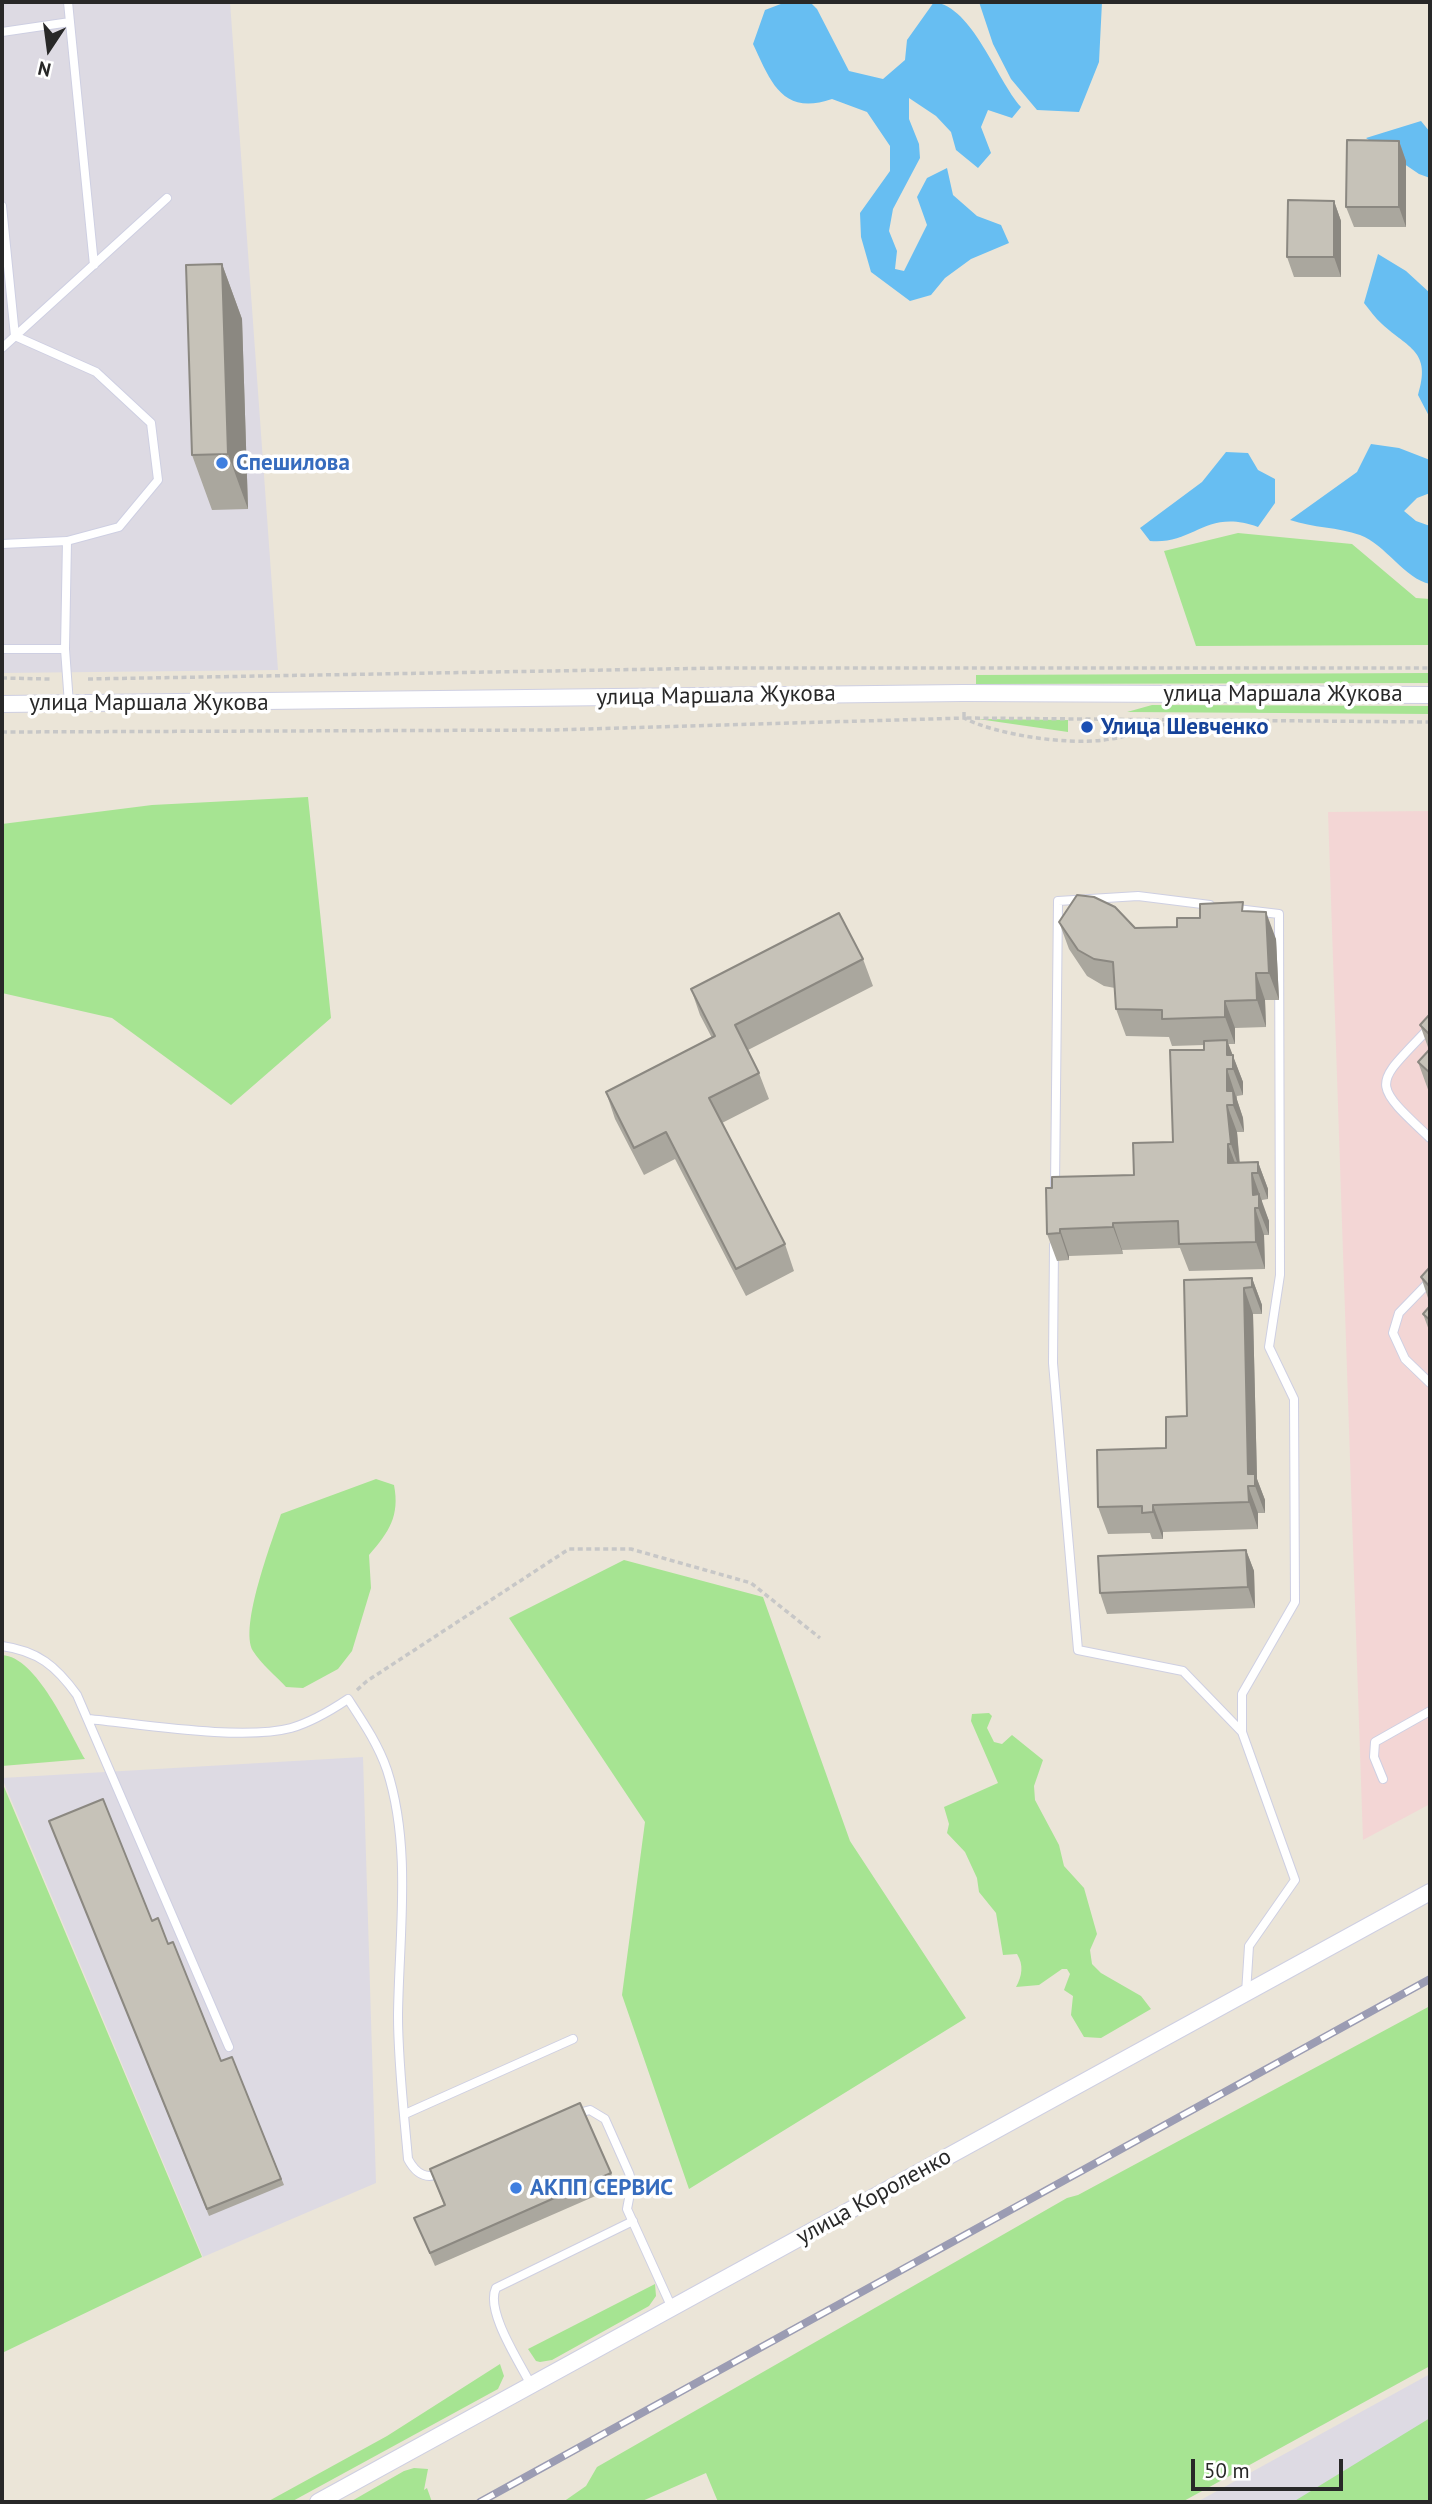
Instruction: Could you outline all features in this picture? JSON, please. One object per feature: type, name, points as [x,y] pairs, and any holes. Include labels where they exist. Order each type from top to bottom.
[{"type":"street","name":"улица Маршала Жукова","points":[[2,704],[963,693],[1430,695]]},
{"type":"street","name":"улица Короленко","points":[[318,2502],[1430,1892]]},
{"type":"lane","points":[[68,2],[94,265]]},
{"type":"lane","points":[[2,32],[70,22]]},
{"type":"lane","points":[[2,348],[167,198]]},
{"type":"lane","points":[[2,206],[15,336]]},
{"type":"lane","points":[[2,544],[67,541],[119,527],[158,480],[151,423],[96,372],[15,336]]},
{"type":"lane","points":[[67,541],[65,649],[69,704]]},
{"type":"lane","points":[[2,649],[65,649]]},
{"type":"lane","points":[[1055,1195],[1058,901],[1138,896],[1215,906]]},
{"type":"lane","points":[[1228,907],[1279,914],[1280,1275],[1269,1347],[1294,1399],[1295,1602],[1242,1694],[1242,1732],[1295,1880],[1249,1946],[1246,1993]]},
{"type":"lane","points":[[1430,1027],[1390,1071],[1385,1086],[1392,1102],[1430,1138]]},
{"type":"lane","points":[[1054,1237],[1053,1363],[1078,1650],[1183,1671],[1242,1732]]},
{"type":"lane","points":[[1430,1281],[1399,1313],[1393,1333],[1405,1359],[1430,1382]]},
{"type":"lane","points":[[2,1646],[25,1649],[47,1662],[64,1677],[77,1695],[229,2047]]},
{"type":"lane","points":[[88,1719],[224,1731],[270,1731],[313,1720],[348,1699],[369,1731],[387,1769],[399,1825],[401,1854],[398,2019],[408,2159],[413,2170],[432,2177],[444,2172]]},
{"type":"lane","points":[[1383,1779],[1374,1757],[1376,1742],[1430,1711]]},
{"type":"lane","points":[[405,2114],[573,2039]]},
{"type":"lane","points":[[568,2117],[590,2110],[605,2119],[632,2183],[627,2209],[672,2308]]},
{"type":"lane","points":[[531,2385],[497,2318],[492,2301],[496,2288],[633,2221]]},
{"type":"path","points":[[88,679],[761,667],[1430,668]]},
{"type":"path","points":[[2,678],[50,679]]},
{"type":"path","points":[[964,712],[964,718]]},
{"type":"path","points":[[964,718],[979,726],[1054,739],[1103,741],[1179,720]]},
{"type":"path","points":[[2,732],[554,730],[964,718],[1430,722]]},
{"type":"path","points":[[348,1699],[367,1681],[569,1549],[631,1549],[751,1583],[820,1638]]},
{"type":"shaded area","points":[[2,2],[230,2],[278,670],[2,673]]},
{"type":"shaded area","points":[[1430,811],[1430,1804],[1363,1840],[1328,812]]},
{"type":"shaded area","points":[[363,1757],[376,2183],[203,2257],[2,1778]]},
{"type":"shaded area","points":[[1430,2374],[1430,2502],[1197,2502]]},
{"type":"green space","points":[[1238,533],[1352,544],[1416,598],[1430,599],[1430,645],[1196,646],[1164,551]]},
{"type":"green space","points":[[1430,673],[1430,683],[976,684],[976,675]]},
{"type":"green space","points":[[1152,705],[1430,706],[1430,714],[1127,712]]},
{"type":"green space","points":[[978,719],[1068,720],[1068,732]]},
{"type":"green space","points":[[308,797],[331,1018],[231,1105],[112,1018],[2,993],[2,824],[152,805]]},
{"type":"green space","points":[[376,1479],[394,1485],[394,1515],[382,1539],[369,1555],[371,1588],[352,1651],[338,1669],[303,1688],[286,1687],[256,1656],[250,1639],[253,1604],[281,1514]]},
{"type":"green space","points":[[624,1560],[763,1597],[850,1841],[966,2018],[689,2189],[622,1995],[645,1822],[509,1618]]},
{"type":"green space","points":[[2,1655],[15,1659],[39,1681],[85,1759],[2,1766]]},
{"type":"green space","points":[[989,1713],[992,1716],[987,1728],[994,1742],[1002,1744],[1012,1735],[1043,1760],[1034,1786],[1035,1800],[1059,1845],[1064,1866],[1084,1888],[1097,1934],[1090,1950],[1092,1964],[1101,1973],[1141,1996],[1151,2009],[1101,2038],[1084,2037],[1071,2015],[1073,1996],[1064,1990],[1070,1974],[1067,1969],[1062,1969],[1039,1985],[1016,1987],[1020,1979],[1021,1962],[1017,1954],[1003,1955],[996,1913],[979,1892],[977,1878],[965,1852],[947,1833],[949,1824],[944,1807],[998,1783],[971,1721],[972,1714]]},
{"type":"green space","points":[[2,1782],[202,2257],[2,2353]]},
{"type":"green space","points":[[1430,2006],[1430,2366],[1182,2502],[718,2502],[706,2473],[640,2502],[563,2502],[586,2486],[597,2467],[1067,2198],[1078,2195]]},
{"type":"green space","points":[[655,2284],[656,2296],[649,2306],[552,2360],[536,2361],[528,2349]]},
{"type":"green space","points":[[500,2364],[504,2376],[498,2389],[291,2502],[267,2502],[387,2436]]},
{"type":"green space","points":[[1430,2418],[1430,2502],[1293,2502]]},
{"type":"green space","points":[[414,2468],[428,2469],[424,2490],[427,2488],[432,2502],[350,2502],[404,2471]]},
{"type":"water","points":[[786,2],[810,2],[817,9],[849,71],[883,79],[905,60],[907,40],[934,2],[948,7],[961,17],[983,46],[1021,107],[1012,118],[988,110],[981,127],[991,153],[978,168],[956,150],[951,132],[936,116],[909,98],[909,119],[919,144],[920,158],[893,209],[889,231],[897,251],[895,269],[904,271],[927,225],[917,197],[927,178],[947,168],[953,195],[977,216],[1001,225],[1009,243],[971,259],[945,278],[931,295],[910,301],[871,272],[861,237],[860,213],[890,171],[890,146],[867,112],[832,99],[801,103],[780,92],[773,83],[753,44],[765,10]]},
{"type":"water","points":[[979,2],[1102,2],[1099,62],[1079,112],[1037,110],[1011,79],[993,44]]},
{"type":"water","points":[[1421,121],[1430,132],[1430,178],[1419,174],[1366,138]]},
{"type":"water","points":[[1378,254],[1406,271],[1430,293],[1430,418],[1418,395],[1422,380],[1420,360],[1409,345],[1379,322],[1364,303]]},
{"type":"water","points":[[1371,444],[1399,448],[1430,460],[1430,493],[1417,498],[1404,511],[1416,521],[1430,526],[1430,584],[1412,576],[1369,539],[1343,530],[1290,520],[1357,472]]},
{"type":"water","points":[[1226,452],[1248,453],[1258,470],[1275,479],[1275,503],[1258,527],[1240,522],[1225,522],[1178,538],[1150,541],[1140,528],[1202,482]]},
{"type":"building","points":[[1347,140],[1399,141],[1399,207],[1346,207]]},
{"type":"building","points":[[1288,200],[1334,201],[1334,257],[1287,257]]},
{"type":"building","points":[[222,264],[228,454],[192,455],[186,265]]},
{"type":"building","points":[[1077,895],[1094,897],[1115,907],[1135,928],[1177,927],[1177,918],[1200,918],[1200,904],[1243,902],[1242,911],[1266,912],[1269,973],[1256,973],[1257,1000],[1225,1001],[1225,1017],[1162,1019],[1162,1010],[1116,1009],[1113,962],[1094,959],[1078,950],[1059,922]]},
{"type":"building","points":[[839,913],[863,959],[735,1025],[759,1073],[709,1098],[785,1244],[736,1269],[666,1132],[634,1148],[606,1092],[715,1036],[691,989]]},
{"type":"building","points":[[1430,1014],[1430,1035],[1420,1025]]},
{"type":"building","points":[[1227,1040],[1227,1055],[1233,1055],[1233,1069],[1227,1069],[1227,1091],[1233,1091],[1234,1105],[1227,1105],[1231,1144],[1228,1144],[1228,1163],[1258,1162],[1258,1173],[1252,1173],[1253,1195],[1259,1194],[1259,1208],[1255,1208],[1256,1242],[1179,1244],[1178,1221],[1113,1223],[1113,1227],[1060,1229],[1060,1233],[1047,1234],[1046,1188],[1052,1188],[1052,1177],[1134,1175],[1133,1143],[1173,1142],[1170,1050],[1204,1050],[1204,1041]]},
{"type":"building","points":[[1430,1049],[1430,1073],[1418,1062]]},
{"type":"building","points":[[1430,1267],[1430,1287],[1421,1277]]},
{"type":"building","points":[[1252,1278],[1252,1287],[1244,1288],[1248,1474],[1255,1474],[1255,1486],[1248,1486],[1249,1502],[1153,1505],[1153,1512],[1142,1513],[1142,1506],[1098,1507],[1097,1450],[1166,1448],[1166,1417],[1187,1416],[1184,1280]]},
{"type":"building","points":[[1430,1306],[1430,1320],[1423,1314]]},
{"type":"building","points":[[1246,1550],[1248,1587],[1100,1593],[1098,1556]]},
{"type":"building","points":[[103,1799],[152,1921],[158,1918],[168,1944],[173,1942],[221,2061],[232,2057],[281,2179],[207,2209],[49,1821]]},
{"type":"building","points":[[580,2103],[611,2173],[430,2253],[414,2218],[445,2205],[430,2169]]},
{"type":"railway","points":[[480,2502],[1430,1979]]},
{"type":"place","name":"Спешилова","points":[[222,463]]},
{"type":"place","name":"Улица Шевченко","points":[[1087,727]]},
{"type":"place","name":"АКПП СЕРВИС","points":[[516,2188]]}]
